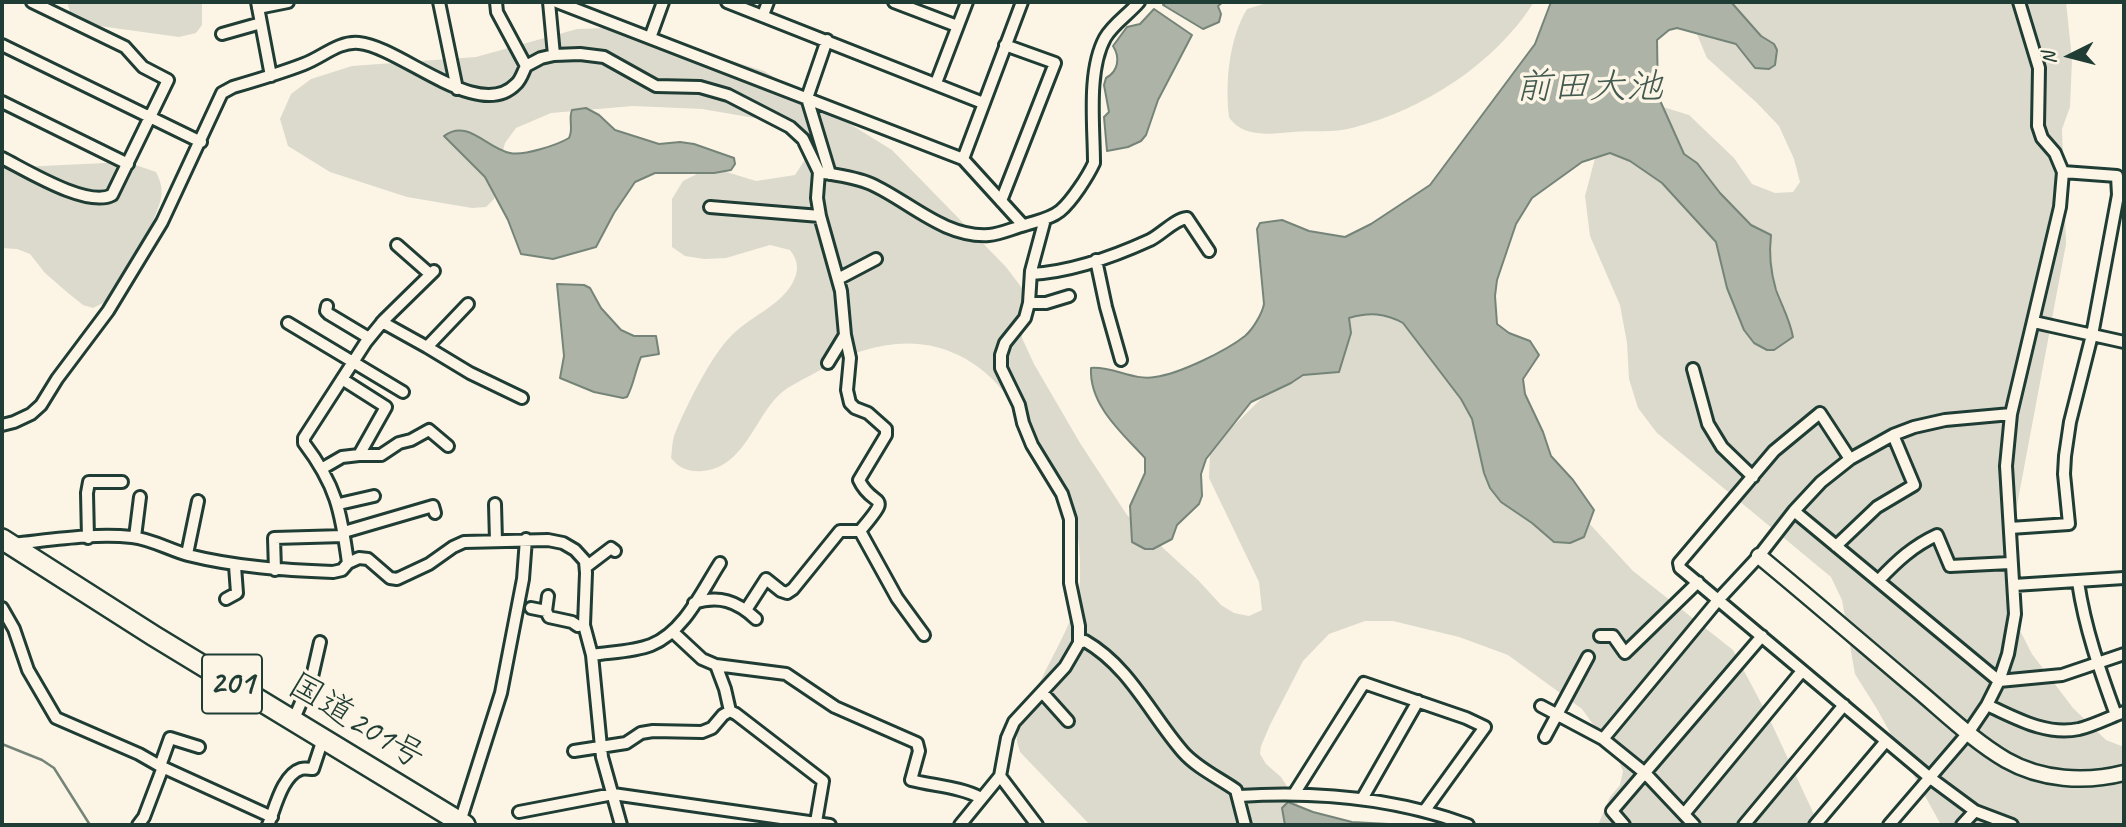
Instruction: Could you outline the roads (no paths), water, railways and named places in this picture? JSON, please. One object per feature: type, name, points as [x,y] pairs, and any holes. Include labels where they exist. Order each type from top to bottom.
[{"type":"highway","name":"国道201号","points":[[6,542],[461,824]]},
{"type":"street","points":[[2,158],[79,195],[107,198],[112,195],[168,80],[143,67],[125,47],[32,2]]},
{"type":"street","points":[[271,76],[258,5],[288,2]]},
{"type":"street","points":[[439,2],[457,89]]},
{"type":"street","points":[[496,2],[497,12],[526,66]]},
{"type":"street","points":[[549,2],[554,55]]},
{"type":"street","points":[[557,2],[962,159],[1023,225]]},
{"type":"street","points":[[650,38],[663,2]]},
{"type":"street","points":[[727,2],[983,103]]},
{"type":"street","points":[[763,15],[768,2]]},
{"type":"street","points":[[894,2],[957,26]]},
{"type":"street","points":[[936,83],[967,2]]},
{"type":"street","points":[[962,159],[1022,2]]},
{"type":"street","points":[[2,425],[31,414],[41,405],[108,311],[162,222],[222,93],[308,63],[340,45],[358,43],[386,50],[457,89],[491,95],[505,92],[517,84],[526,66],[541,58],[580,54],[604,57],[656,86],[700,87],[728,95],[790,127],[803,139],[824,173],[872,184],[910,208],[951,228],[991,235],[1045,219],[1061,211],[1089,173],[1094,163],[1095,74],[1101,48],[1106,36],[1139,2]]},
{"type":"street","points":[[1889,825],[1968,733],[1987,705],[2008,654],[2015,614],[2006,466],[2011,414],[2035,322],[2060,207],[2063,172],[2055,153],[2042,138],[2038,125],[2039,68],[2019,2]]},
{"type":"street","points":[[222,34],[261,23]]},
{"type":"street","points":[[746,610],[766,579],[781,592],[787,593],[793,589],[840,531],[860,531],[879,510],[880,505],[878,499],[861,485],[859,480],[886,435],[886,429],[868,413],[849,403],[847,390],[850,358],[841,291],[817,198],[824,173],[807,98],[827,40]]},
{"type":"street","points":[[2,45],[201,142]]},
{"type":"street","points":[[1001,201],[1055,63],[1005,45]]},
{"type":"street","points":[[2,102],[128,164]]},
{"type":"street","points":[[2010,528],[2069,524],[2064,456],[2092,335],[2118,195],[2118,176],[2063,172]]},
{"type":"street","points":[[710,207],[820,216]]},
{"type":"street","points":[[1031,274],[1045,274],[1096,261],[1161,234],[1182,218],[1187,218],[1192,223],[1209,251]]},
{"type":"street","points":[[960,825],[1000,776],[1007,738],[1014,722],[1065,667],[1079,643],[1079,626],[1070,583],[1070,519],[1062,494],[1032,444],[1023,423],[1020,405],[1001,368],[1000,355],[1004,343],[1025,318],[1031,274],[1045,219]]},
{"type":"street","points":[[348,563],[339,504],[323,468],[304,443],[304,438],[369,338],[432,272],[397,244]]},
{"type":"street","points":[[838,279],[876,259]]},
{"type":"street","points":[[1096,261],[1121,360]]},
{"type":"street","points":[[1029,303],[1046,303],[1069,296]]},
{"type":"street","points":[[427,347],[468,304]]},
{"type":"street","points":[[327,306],[328,314],[369,338]]},
{"type":"street","points":[[382,322],[470,373],[522,398]]},
{"type":"street","points":[[2035,322],[2124,342]]},
{"type":"street","points":[[288,323],[403,392]]},
{"type":"street","points":[[828,363],[845,335]]},
{"type":"street","points":[[1692,369],[1708,424],[1722,447],[1753,477]]},
{"type":"street","points":[[342,379],[386,407],[359,455]]},
{"type":"street","points":[[379,402],[390,384]]},
{"type":"street","points":[[1850,459],[1820,413],[1774,451],[1679,563],[1680,568],[1930,777],[1975,811],[2012,825]]},
{"type":"street","points":[[1603,738],[1821,482],[1850,459],[1893,435],[1945,420],[2011,414]]},
{"type":"street","points":[[323,468],[342,457],[381,455],[399,443],[429,430],[448,446]]},
{"type":"street","points":[[1836,546],[1877,507],[1914,485],[1893,435]]},
{"type":"street","points":[[88,538],[89,482],[122,482]]},
{"type":"street","points":[[339,504],[374,496]]},
{"type":"street","points":[[135,537],[140,498]]},
{"type":"street","points":[[187,554],[198,501]]},
{"type":"street","points":[[495,504],[496,541]]},
{"type":"street","points":[[275,570],[274,538],[344,534],[433,506]]},
{"type":"street","points":[[1794,511],[1999,681],[2062,675],[2124,654]]},
{"type":"street","points":[[860,531],[897,598],[924,635]]},
{"type":"street","points":[[1879,580],[1902,556],[1937,535],[1950,566],[2010,563]]},
{"type":"street","points":[[6,542],[135,537],[187,554],[235,565],[275,570],[333,572],[342,570],[348,563],[359,558],[368,559],[390,578],[397,579],[429,564],[464,542],[526,539],[564,543],[585,561],[584,625],[592,654],[601,747],[621,825]]},
{"type":"street","points":[[461,824],[501,692],[523,579],[526,539]]},
{"type":"street","points":[[586,568],[611,548],[615,551]]},
{"type":"street","points":[[1759,555],[1968,733],[2006,760],[2039,773],[2069,779],[2107,778],[2124,773]]},
{"type":"street","points":[[592,654],[653,645],[673,632],[720,563]]},
{"type":"street","points":[[226,599],[237,593],[235,565]]},
{"type":"street","points":[[2014,585],[2124,578]]},
{"type":"street","points":[[1600,636],[1613,636],[1626,653],[1698,582]]},
{"type":"street","points":[[1987,705],[2026,723],[2061,730],[2079,729],[2120,714],[2097,664],[2083,618],[2078,582]]},
{"type":"street","points":[[548,596],[548,617],[572,622],[578,626]]},
{"type":"street","points":[[694,604],[718,598],[746,610],[756,619]]},
{"type":"street","points":[[2,608],[14,629],[28,670],[56,718],[139,754],[270,821],[292,775],[301,769],[313,769],[323,739]]},
{"type":"street","points":[[531,608],[546,611]]},
{"type":"street","points":[[585,609],[577,613],[578,626],[581,638],[588,640]]},
{"type":"street","points":[[673,632],[702,659],[716,664],[786,674],[835,707],[917,743],[919,751],[911,780],[966,790],[981,798]]},
{"type":"street","points":[[1624,825],[1612,811],[1762,636]]},
{"type":"street","points":[[293,721],[312,677],[320,642]]},
{"type":"street","points":[[1079,643],[1085,642],[1117,664],[1183,752],[1236,790],[1245,825]]},
{"type":"street","points":[[1545,737],[1588,657]]},
{"type":"street","points":[[716,664],[730,711],[819,777],[823,786],[816,822]]},
{"type":"street","points":[[1684,814],[1802,671]]},
{"type":"street","points":[[1294,794],[1364,683],[1485,727],[1425,810]]},
{"type":"street","points":[[1042,692],[1068,721]]},
{"type":"street","points":[[1362,799],[1418,701]]},
{"type":"street","points":[[1744,825],[1844,705]]},
{"type":"street","points":[[1541,706],[1603,738],[1645,773],[1694,825]]},
{"type":"street","points":[[573,751],[626,743],[640,733],[653,731],[702,732],[712,728],[730,711]]},
{"type":"street","points":[[138,825],[144,817],[170,738],[199,747]]},
{"type":"street","points":[[1815,825],[1886,741]]},
{"type":"street","points":[[1000,776],[1037,825]]},
{"type":"street","points":[[519,811],[612,794],[830,825]]},
{"type":"street","points":[[1239,796],[1294,794],[1397,803],[1468,825]]},
{"type":"street","points":[[1962,825],[1975,811]]},
{"type":"water","points":[[1166,2],[1223,2],[1218,6],[1221,14],[1219,22],[1203,29],[1163,5]]},
{"type":"water","name":"前田大池","points":[[1551,2],[1731,2],[1761,36],[1774,44],[1777,50],[1775,65],[1769,69],[1755,68],[1736,44],[1677,28],[1669,30],[1657,40],[1658,96],[1684,154],[1697,163],[1720,193],[1751,225],[1771,235],[1770,255],[1774,283],[1793,337],[1774,350],[1767,350],[1754,343],[1744,330],[1727,288],[1716,242],[1662,183],[1630,161],[1610,153],[1582,162],[1532,198],[1516,224],[1497,280],[1495,296],[1497,324],[1509,333],[1530,341],[1539,355],[1523,379],[1525,394],[1551,456],[1573,480],[1594,510],[1584,537],[1570,543],[1554,542],[1501,502],[1490,488],[1484,473],[1472,419],[1461,399],[1403,323],[1383,315],[1370,314],[1349,318],[1351,333],[1339,372],[1303,375],[1251,402],[1206,459],[1201,474],[1202,496],[1199,504],[1177,525],[1172,539],[1153,549],[1145,549],[1132,542],[1130,506],[1145,473],[1145,458],[1101,406],[1095,394],[1091,368],[1147,378],[1165,375],[1202,361],[1245,336],[1257,321],[1264,304],[1257,229],[1260,223],[1282,220],[1309,231],[1345,237],[1371,224],[1430,185],[1535,44]]},
{"type":"water","points":[[1154,9],[1192,35],[1158,100],[1146,135],[1141,141],[1128,147],[1107,151],[1104,117],[1109,112],[1104,85],[1117,64],[1113,46],[1127,27],[1140,24]]},
{"type":"water","points":[[586,108],[599,115],[615,130],[659,144],[694,144],[734,158],[735,164],[731,170],[714,173],[655,173],[635,182],[596,247],[553,259],[521,254],[508,220],[485,177],[444,136],[461,130],[510,153],[532,151],[569,138],[572,110]]},
{"type":"water","points":[[557,284],[584,285],[590,288],[601,308],[621,330],[634,336],[656,336],[659,354],[641,357],[627,397],[594,392],[560,378],[564,356]]},
{"type":"water","points":[[1288,802],[1352,822],[1407,825],[1285,825],[1282,808]]},
{"type":"waterway","points":[[2,744],[42,760],[54,768],[90,825]]}]
